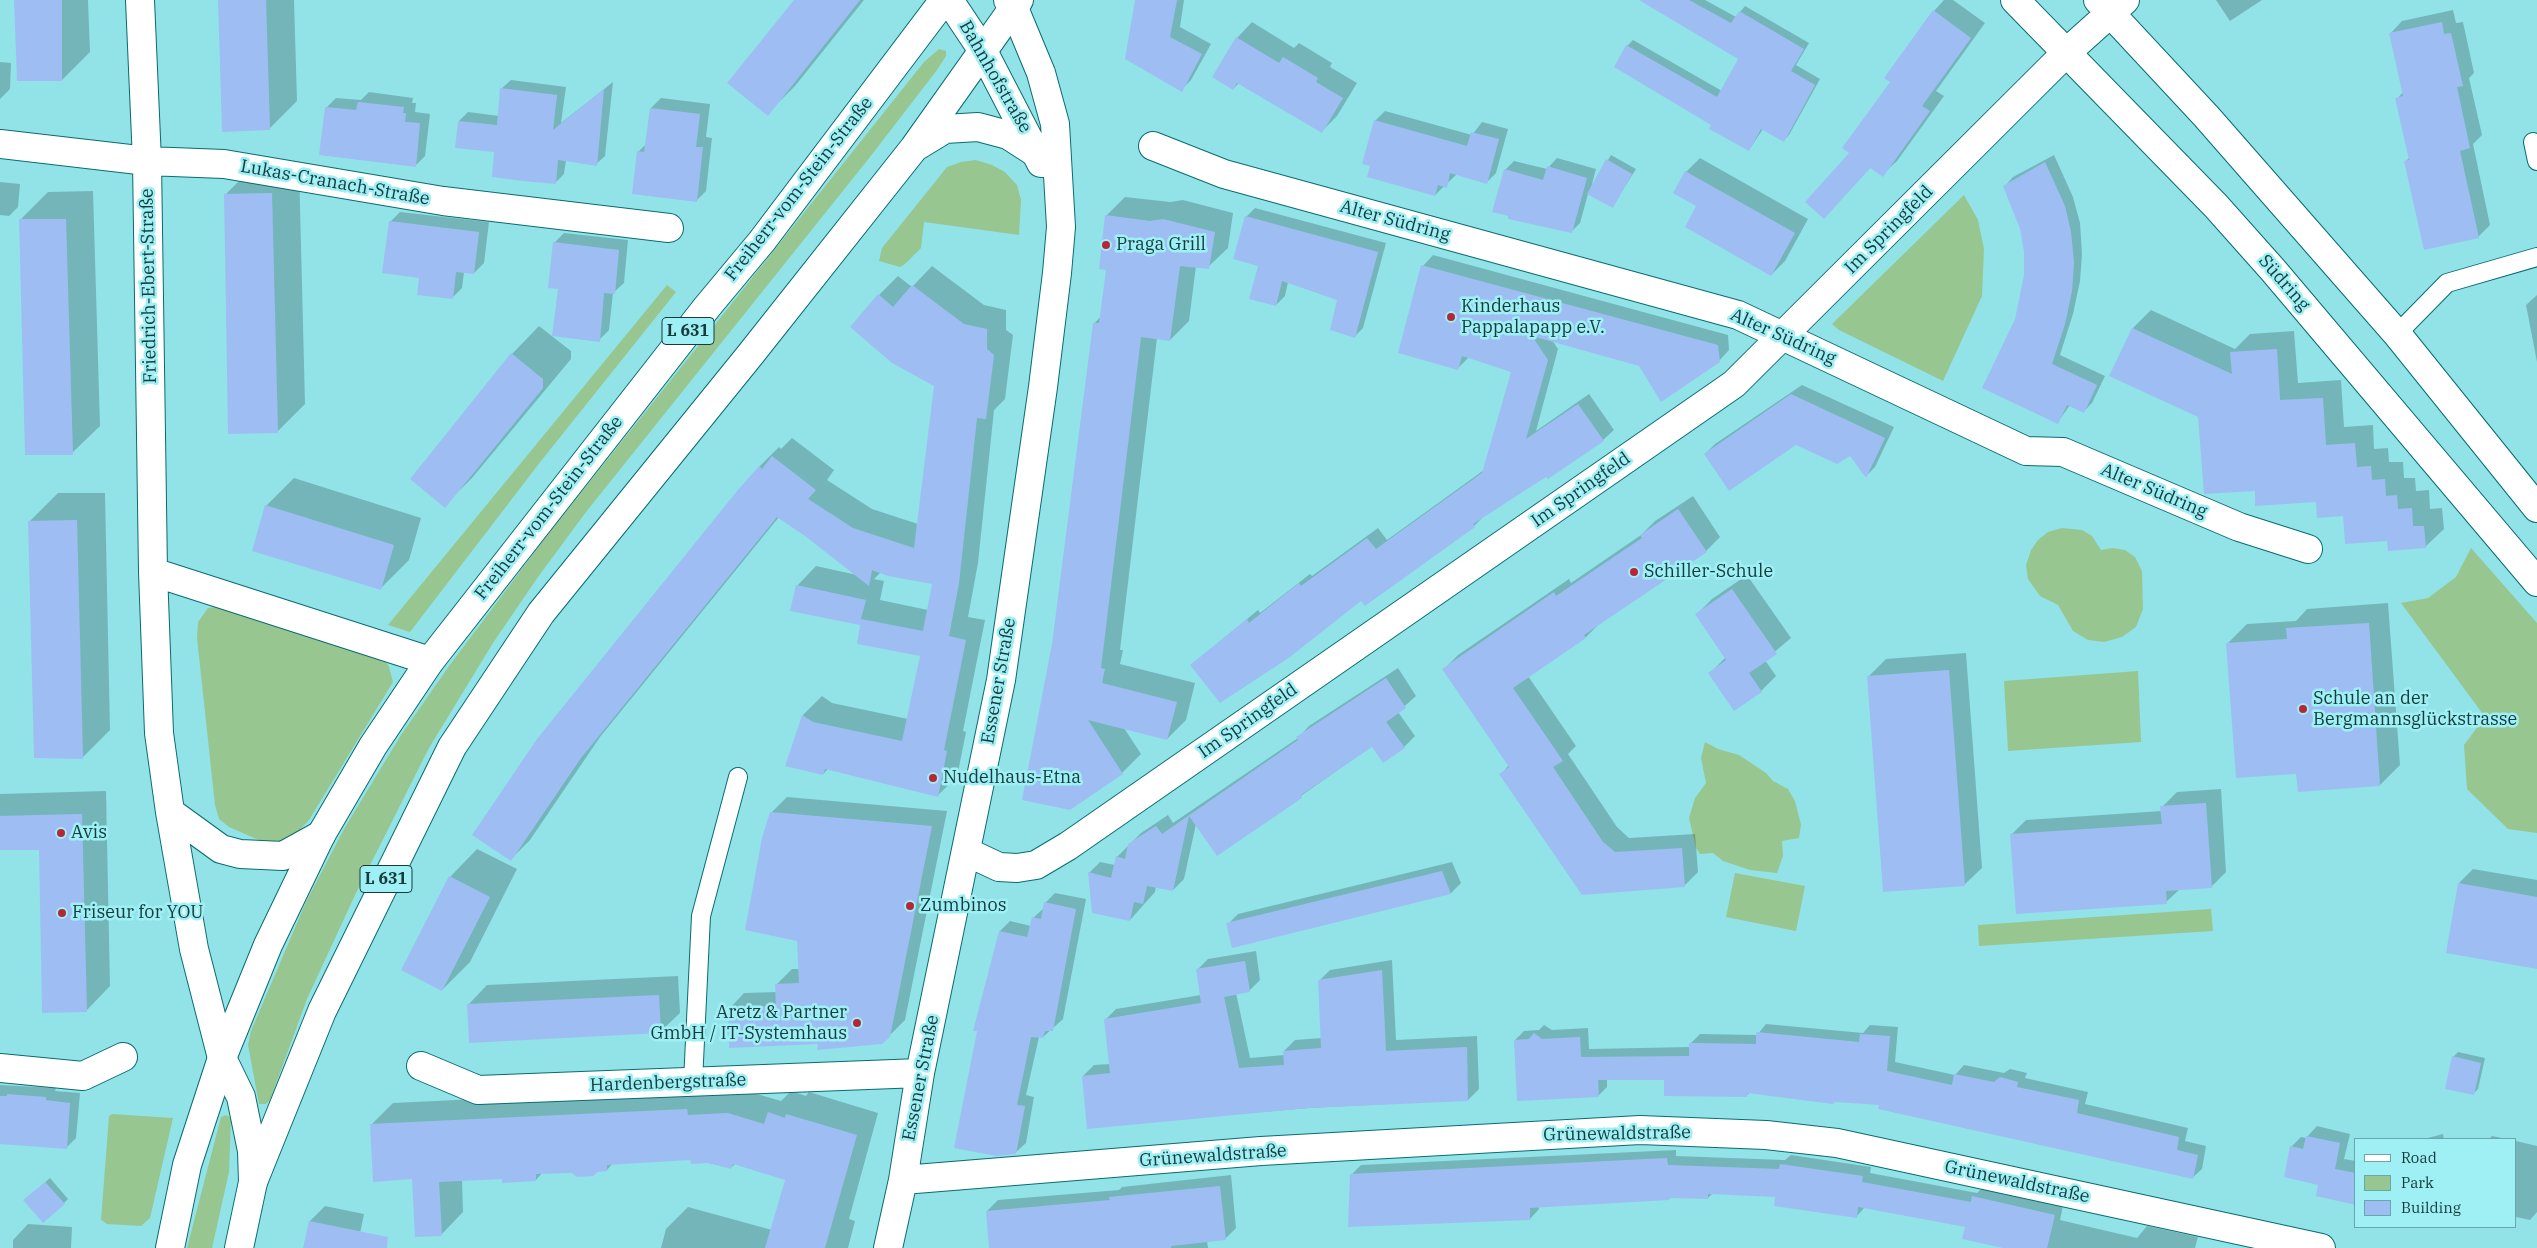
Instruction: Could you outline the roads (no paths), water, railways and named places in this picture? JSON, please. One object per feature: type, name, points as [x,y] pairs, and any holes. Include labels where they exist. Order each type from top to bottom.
[{"type":"street","name":"Friedrich-Ebert-Straße","points":[[140,0],[147,161],[153,572],[159,734],[170,812],[194,949],[222,1058],[241,1097],[252,1151],[253,1182]]},
{"type":"street","name":"Freiherr-vom-Stein-Straße","points":[[222,1058],[268,945],[321,835],[373,746],[430,660],[689,330],[762,241],[944,0]]},
{"type":"street","name":"Bahnhofstraße","points":[[949,0],[983,51],[1039,155]]},
{"type":"street","name":"Südring","points":[[2014,0],[2216,206],[2273,270],[2537,582]]},
{"type":"street","name":"L 631","points":[[914,148],[983,51],[1014,3]]},
{"type":"street","name":"Essener Straße","points":[[888,1248],[902,1180],[920,1073],[1001,680],[1043,387],[1061,227],[1055,124],[1041,73],[1014,3]]},
{"type":"street","points":[[2111,4],[2206,116],[2397,334],[2537,508]]},
{"type":"street","name":"Im Springfeld","points":[[967,852],[999,867],[1017,868],[1036,865],[1068,846],[1734,384],[2067,52],[2111,4]]},
{"type":"street","points":[[914,148],[945,129],[978,127],[1008,134],[1039,155]]},
{"type":"street","name":"Lukas-Cranach-Straße","points":[[0,144],[147,161],[224,164],[443,201],[669,228]]},
{"type":"street","name":"Alter Südring","points":[[1153,146],[1242,179],[1738,315],[2026,452],[2063,452],[2239,527],[2308,549]]},
{"type":"street","name":"Friedrich-Ebert-Straße","points":[[239,1248],[253,1182],[322,1011],[452,747],[531,627],[914,148]]},
{"type":"street","name":"Essener Straße","points":[[1039,155],[1061,227]]},
{"type":"street","points":[[153,572],[430,660]]},
{"type":"street","points":[[170,812],[221,849],[240,854],[283,856],[321,835]]},
{"type":"street","points":[[0,1068],[83,1076],[123,1057]]},
{"type":"street","name":"L 631","points":[[170,1248],[188,1166],[222,1058]]},
{"type":"street","name":"Hardenbergstraße","points":[[421,1066],[478,1090],[920,1073]]},
{"type":"street","name":"Grünewaldstraße","points":[[902,1180],[1261,1152],[1630,1131],[1766,1135],[1837,1143],[2321,1248]]},
{"type":"lane","points":[[2533,142],[2537,160]]},
{"type":"lane","points":[[2397,334],[2447,284],[2537,257]]},
{"type":"lane","points":[[693,1082],[701,916],[738,777]]},
{"type":"place","name":"Praga Grill","points":[[1106,245]]},
{"type":"place","name":"Kinderhaus Pappalapapp e.V.","points":[[1451,317]]},
{"type":"place","name":"Schiller-Schule","points":[[1634,572]]},
{"type":"place","name":"Schule an der Bergmannsglückstrasse","points":[[2303,709]]},
{"type":"place","name":"Nudelhaus-Etna","points":[[933,778]]},
{"type":"place","name":"Avis","points":[[61,833]]},
{"type":"place","name":"Zumbinos","points":[[910,906]]},
{"type":"place","name":"Friseur for YOU","points":[[62,913]]},
{"type":"place","name":"Aretz & Partner GmbH / IT-Systemhaus","points":[[857,1023]]}]
